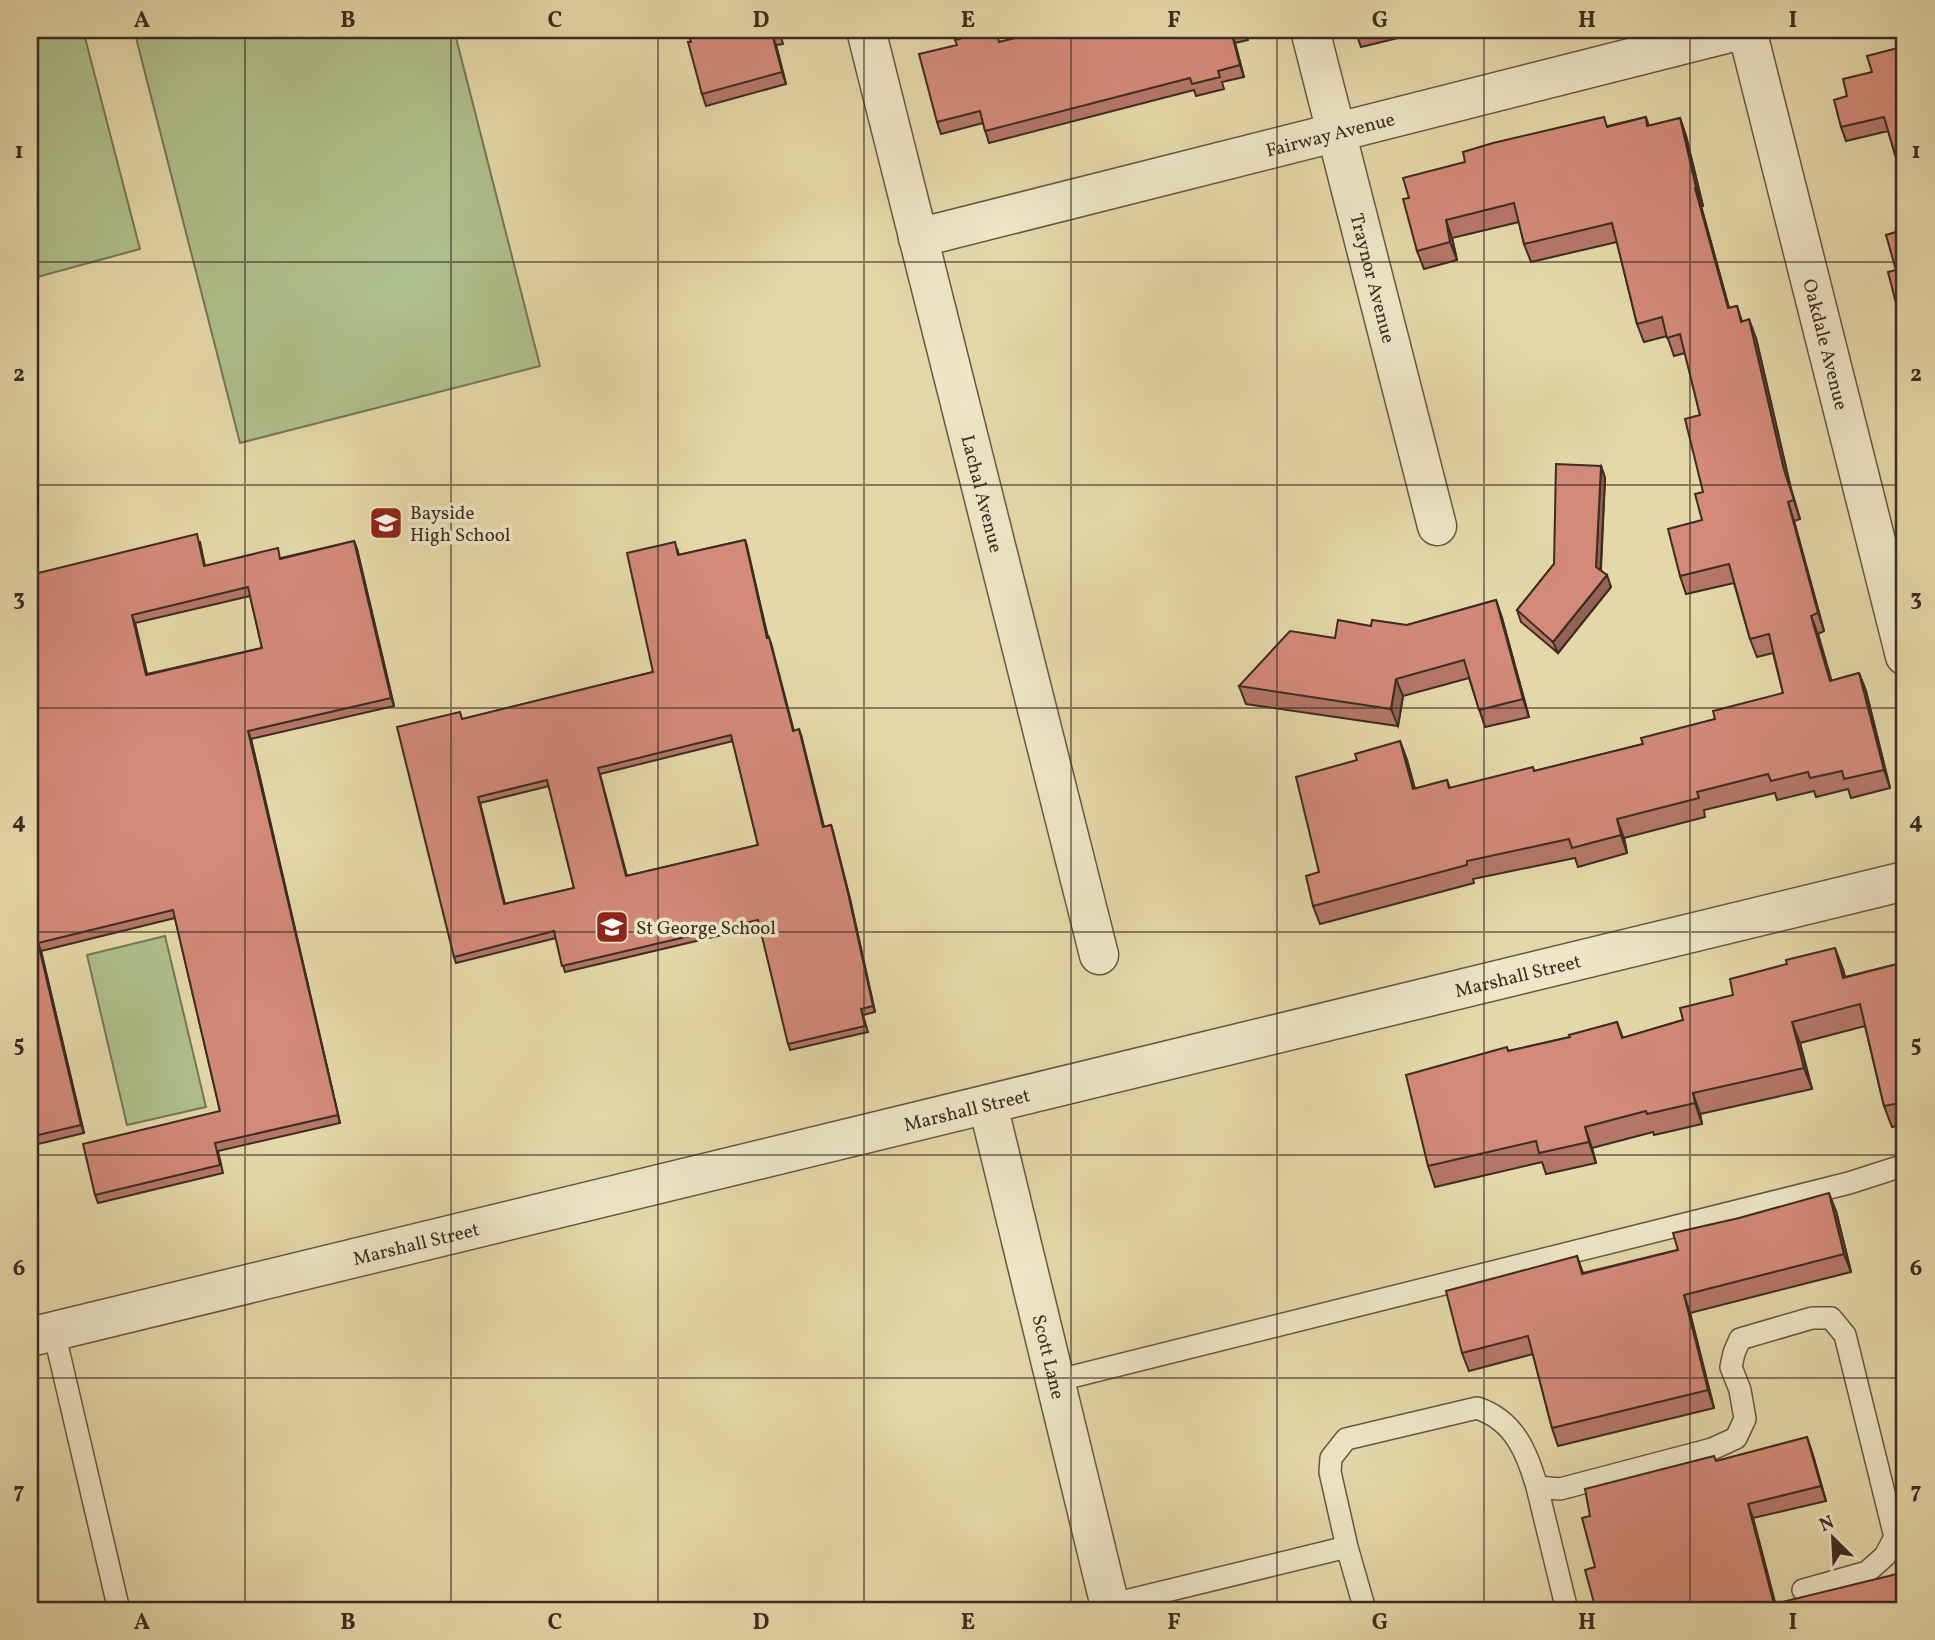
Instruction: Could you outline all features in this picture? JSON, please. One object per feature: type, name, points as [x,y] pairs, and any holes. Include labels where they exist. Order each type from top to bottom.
[{"type":"street","name":"Lachal Avenue","points":[[866,30],[1099,955]]},
{"type":"street","name":"Traynor Avenue","points":[[1310,30],[1437,526]]},
{"type":"street","name":"Fairway Avenue","points":[[918,238],[1741,30]]},
{"type":"street","name":"Oakdale Avenue","points":[[1747,30],[1905,656]]},
{"type":"street","name":"Marshall Street","points":[[42,1335],[1905,881]]},
{"type":"street","name":"Scott Lane","points":[[988,1105],[1110,1608]]},
{"type":"lane","points":[[1055,1381],[1849,1183],[1905,1165]]},
{"type":"lane","points":[[1537,1488],[1560,1489],[1713,1449],[1736,1438],[1745,1419],[1740,1390],[1731,1367],[1740,1339],[1812,1318],[1831,1318],[1845,1335],[1895,1537],[1885,1556],[1867,1572],[1803,1590]]},
{"type":"lane","points":[[42,1335],[118,1606]]},
{"type":"lane","points":[[1364,1610],[1330,1472],[1331,1458],[1346,1439],[1477,1408],[1493,1413],[1513,1432],[1529,1459],[1567,1610]]},
{"type":"lane","points":[[1110,1608],[1347,1547]]},
{"type":"green space","points":[[30,30],[83,30],[140,249],[30,279]]},
{"type":"green space","points":[[134,30],[454,30],[540,366],[240,443]]},
{"type":"green space","points":[[165,936],[206,1107],[127,1125],[87,955]]},
{"type":"building","points":[[688,30],[778,30],[779,32],[772,34],[782,72],[702,94],[688,42],[691,42]]},
{"type":"building","points":[[957,30],[996,30],[999,42],[1049,30],[1235,30],[1231,31],[1240,65],[1218,71],[1220,77],[1192,84],[1190,78],[985,131],[980,111],[937,122],[919,54],[957,45],[955,40],[960,39]]},
{"type":"building","points":[[1355,30],[1380,30],[1356,36]]},
{"type":"building","points":[[1905,46],[1905,197],[1901,182],[1903,181],[1884,117],[1841,127],[1834,100],[1847,96],[1843,79],[1872,72],[1867,56]]},
{"type":"building","points":[[1604,117],[1607,127],[1646,117],[1647,126],[1680,118],[1695,188],[1728,308],[1737,306],[1741,322],[1749,319],[1784,470],[1794,500],[1788,502],[1818,613],[1811,616],[1830,681],[1859,673],[1884,770],[1844,779],[1842,771],[1810,778],[1808,772],[1771,781],[1768,774],[1697,792],[1699,798],[1617,819],[1621,835],[1572,848],[1569,839],[1467,861],[1467,865],[1313,906],[1306,876],[1319,872],[1296,777],[1357,760],[1355,754],[1400,741],[1413,789],[1447,780],[1449,788],[1533,767],[1534,771],[1643,744],[1641,738],[1715,719],[1713,711],[1783,693],[1769,634],[1750,639],[1729,564],[1680,576],[1668,529],[1702,520],[1695,494],[1703,492],[1685,419],[1700,415],[1680,334],[1667,338],[1662,317],[1637,324],[1612,223],[1524,244],[1514,203],[1446,220],[1450,242],[1417,251],[1403,199],[1409,198],[1403,178],[1465,162],[1463,152]]},
{"type":"building","points":[[1905,229],[1905,305],[1897,307],[1888,272],[1896,270],[1886,235]]},
{"type":"building","points":[[1556,464],[1601,466],[1596,567],[1607,575],[1553,642],[1517,610],[1554,564]]},
{"type":"building","points":[[197,534],[204,566],[278,548],[280,559],[354,541],[391,698],[248,731],[338,1115],[215,1143],[220,1165],[95,1195],[83,1144],[220,1111],[173,910],[38,943],[81,1125],[30,1137],[30,575]],"holes":[[[248,587],[262,648],[146,675],[132,615]]]},
{"type":"building","points":[[745,540],[767,638],[769,637],[793,731],[799,729],[823,827],[831,825],[848,893],[873,1006],[861,1009],[865,1026],[788,1044],[758,920],[562,966],[554,931],[454,957],[397,727],[460,712],[462,719],[653,672],[627,553],[675,542],[678,555]],"holes":[[[731,735],[758,845],[626,876],[598,768]],[[547,780],[574,888],[504,904],[478,797]]]},
{"type":"building","points":[[1496,600],[1523,699],[1479,710],[1464,660],[1396,679],[1391,709],[1239,686],[1290,631],[1335,638],[1338,620],[1371,626],[1372,620],[1407,625]]},
{"type":"building","points":[[1835,948],[1843,978],[1905,962],[1905,1102],[1884,1106],[1860,1004],[1792,1022],[1804,1068],[1693,1093],[1695,1103],[1647,1114],[1646,1111],[1585,1127],[1589,1142],[1539,1153],[1536,1141],[1428,1166],[1406,1075],[1507,1047],[1508,1051],[1570,1037],[1569,1035],[1617,1022],[1622,1038],[1683,1020],[1680,1008],[1733,995],[1730,979],[1787,964],[1786,960]]},
{"type":"building","points":[[1829,1193],[1844,1254],[1684,1295],[1708,1390],[1552,1428],[1528,1336],[1462,1353],[1446,1291],[1577,1256],[1582,1274],[1678,1250],[1673,1233]]},
{"type":"building","points":[[1807,1437],[1821,1486],[1748,1504],[1774,1604],[1905,1572],[1905,1610],[1596,1610],[1585,1570],[1595,1567],[1582,1518],[1590,1516],[1585,1489],[1714,1456],[1716,1461]]},
{"type":"place","name":"Bayside High School","points":[[386,523]]},
{"type":"place","name":"St George School","points":[[612,927]]}]
